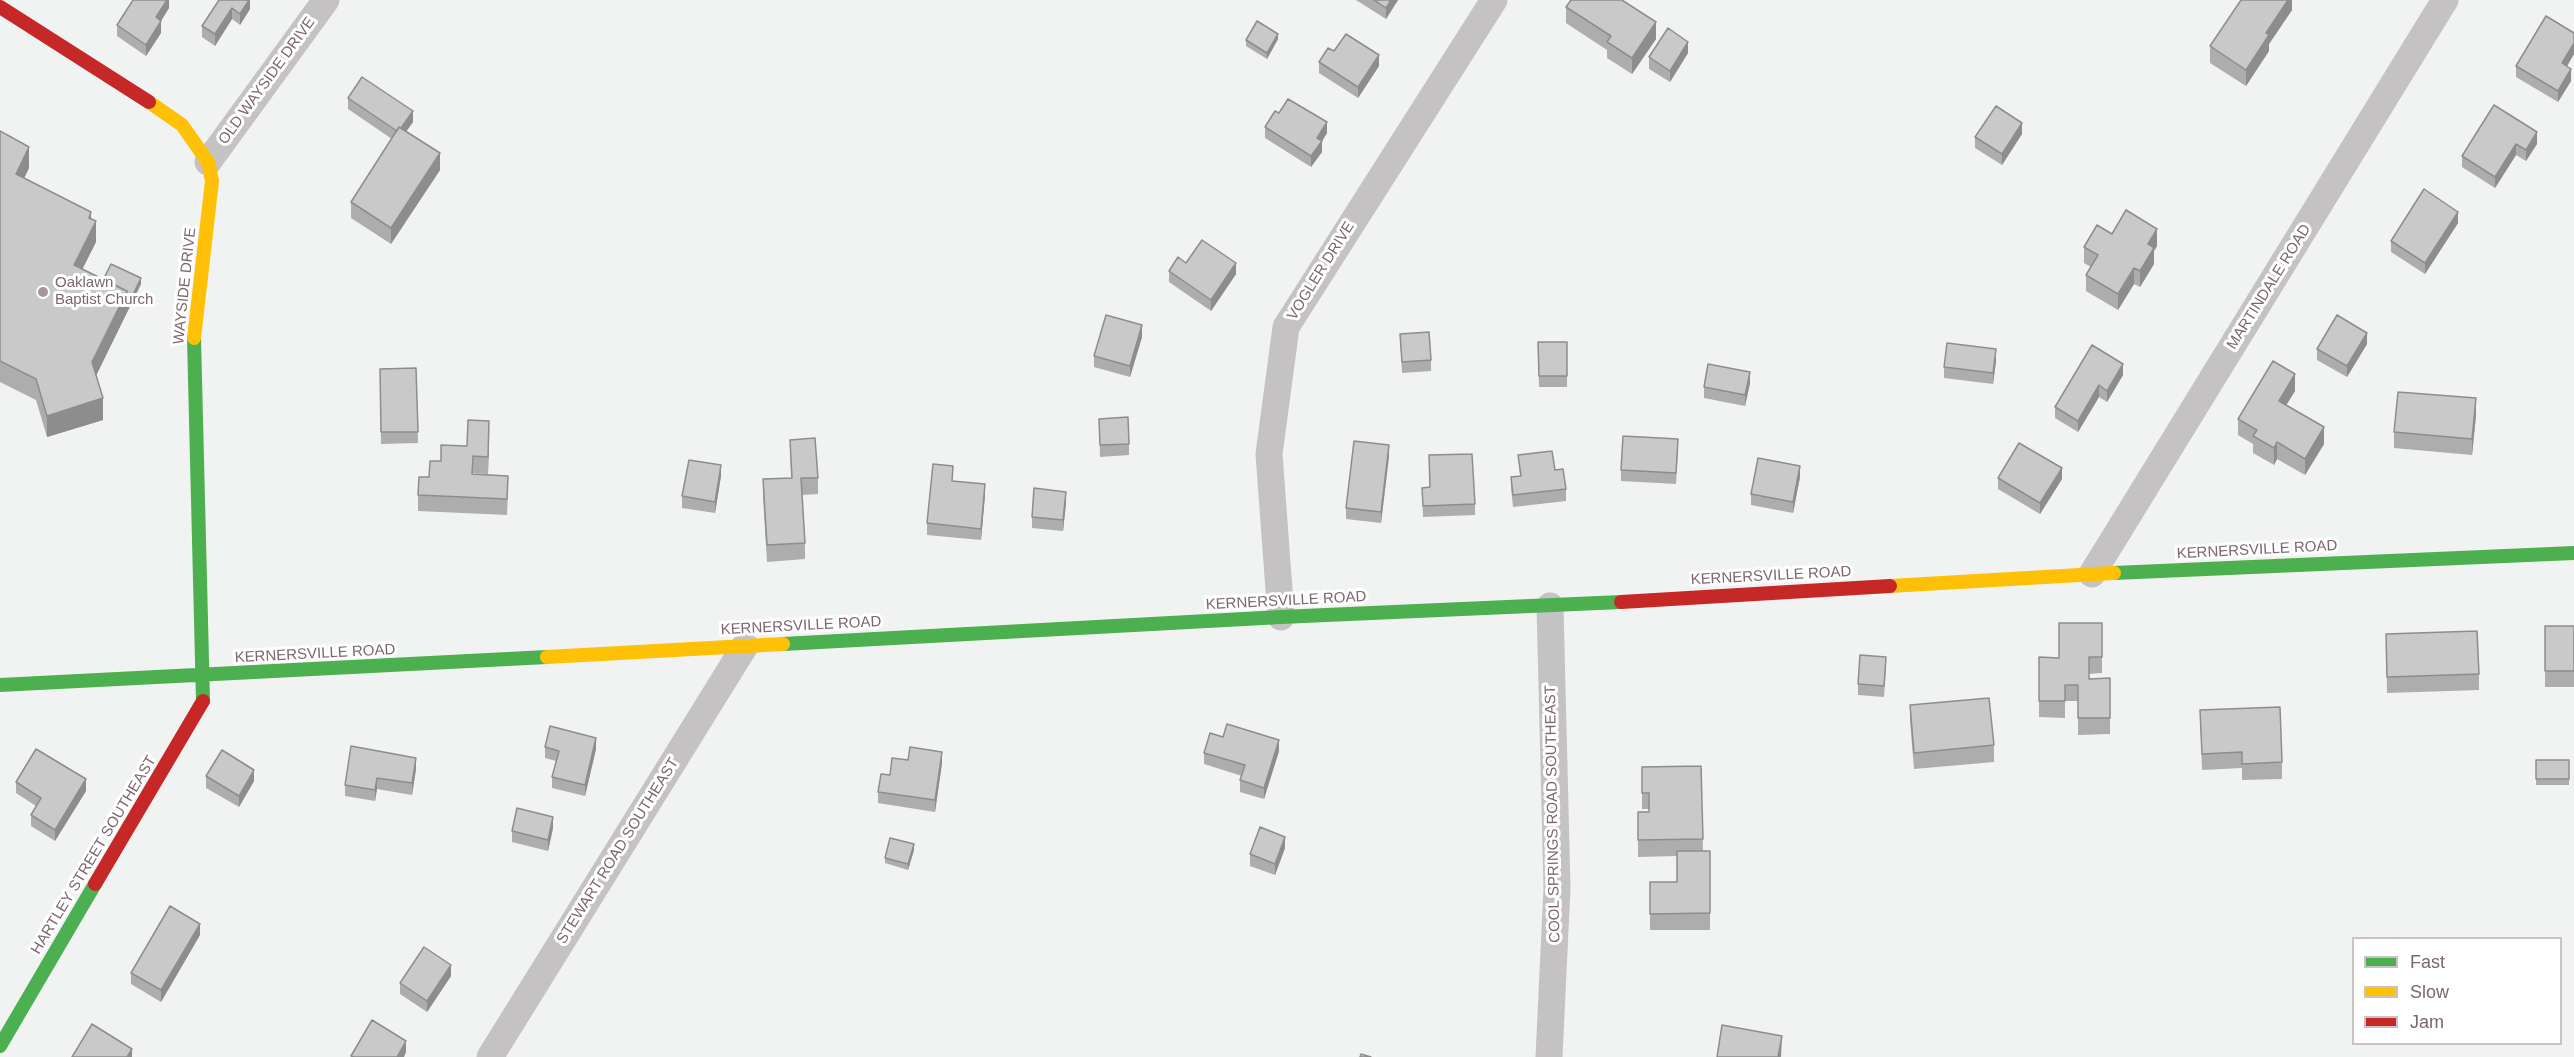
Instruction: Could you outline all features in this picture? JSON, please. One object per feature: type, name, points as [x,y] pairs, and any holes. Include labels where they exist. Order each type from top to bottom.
[{"type":"main road","name":"WAYSIDE DRIVE","points":[[0,7],[174,119],[192,137],[208,162],[212,182],[211,201],[194,331],[194,394],[204,676]]},
{"type":"main road","name":"KERNERSVILLE ROAD","points":[[0,685],[204,676],[1281,617],[1550,606],[2092,574],[2574,553]]},
{"type":"main road","name":"HARTLEY STREET SOUTHEAST","points":[[0,1046],[204,700],[204,676]]},
{"type":"street","name":"OLD WAYSIDE DRIVE","points":[[208,162],[326,0]]},
{"type":"street","name":"VOGLER DRIVE","points":[[1281,617],[1269,454],[1286,327],[1494,0]]},
{"type":"street","name":"MARTINDALE ROAD","points":[[2092,574],[2445,0]]},
{"type":"street","name":"COOL SPRINGS ROAD SOUTHEAST","points":[[1549,1057],[1557,888],[1550,606]]},
{"type":"street","name":"STEWART ROAD SOUTHEAST","points":[[490,1057],[746,646]]},
{"type":"building","points":[[133,0],[167,0],[156,17],[161,21],[146,45],[117,25]]},
{"type":"building","points":[[219,0],[249,0],[240,14],[232,8],[215,34],[202,26]]},
{"type":"building","points":[[1374,0],[1391,0],[1386,8]]},
{"type":"building","points":[[1571,0],[1622,0],[1656,22],[1632,58],[1607,42],[1611,36],[1566,7]]},
{"type":"building","points":[[2241,0],[2288,0],[2266,33],[2269,35],[2246,70],[2210,46]]},
{"type":"building","points":[[2546,16],[2574,33],[2574,43],[2562,63],[2571,69],[2558,91],[2516,66]]},
{"type":"building","points":[[1257,21],[1278,34],[1267,53],[1246,40]]},
{"type":"building","points":[[1668,28],[1688,42],[1670,71],[1649,57]]},
{"type":"building","points":[[1346,34],[1379,55],[1358,87],[1319,62],[1328,48],[1334,51]]},
{"type":"building","points":[[362,77],[413,111],[397,131],[348,98]]},
{"type":"building","points":[[1288,99],[1327,122],[1317,138],[1322,141],[1311,156],[1265,127],[1275,111],[1279,113]]},
{"type":"building","points":[[2494,105],[2537,132],[2526,150],[2516,144],[2495,177],[2462,156]]},
{"type":"building","points":[[1996,106],[2022,123],[2002,154],[1975,137]]},
{"type":"building","points":[[399,127],[440,153],[391,228],[351,202]]},
{"type":"building","name":"Oaklawn Baptist Church","points":[[0,131],[29,147],[16,174],[91,212],[89,218],[96,221],[74,265],[127,291],[92,362],[103,398],[47,416],[36,379],[0,361]]},
{"type":"building","points":[[2424,189],[2458,212],[2425,263],[2391,241]]},
{"type":"building","points":[[2126,210],[2157,229],[2148,244],[2154,248],[2140,271],[2134,268],[2118,294],[2086,275],[2098,255],[2084,247],[2097,225],[2112,234]]},
{"type":"building","points":[[1202,240],[1236,263],[1211,300],[1169,271],[1178,257],[1186,263]]},
{"type":"building","points":[[111,264],[141,278],[127,307],[127,291],[103,280]]},
{"type":"building","points":[[1106,315],[1142,325],[1130,366],[1094,356]]},
{"type":"building","points":[[2337,315],[2367,333],[2347,366],[2317,349]]},
{"type":"building","points":[[1429,332],[1431,360],[1402,362],[1400,334]]},
{"type":"building","points":[[1538,342],[1567,342],[1567,376],[1539,376]]},
{"type":"building","points":[[1947,343],[1996,349],[1993,373],[1944,367]]},
{"type":"building","points":[[2092,345],[2123,364],[2107,391],[2099,385],[2078,421],[2055,407]]},
{"type":"building","points":[[2273,361],[2295,374],[2279,401],[2324,427],[2305,459],[2277,442],[2274,448],[2253,436],[2257,430],[2238,419]]},
{"type":"building","points":[[1708,364],[1750,372],[1745,395],[1704,387]]},
{"type":"building","points":[[416,368],[418,432],[381,432],[380,369]]},
{"type":"building","points":[[2398,392],[2476,398],[2472,439],[2394,432]]},
{"type":"building","points":[[1128,417],[1129,444],[1100,445],[1099,419]]},
{"type":"building","points":[[468,420],[489,421],[488,457],[473,456],[472,474],[508,476],[507,499],[418,495],[419,477],[429,477],[430,461],[441,461],[441,445],[467,446]]},
{"type":"building","points":[[1623,436],[1678,439],[1676,473],[1621,470]]},
{"type":"building","points":[[815,438],[818,478],[801,478],[805,543],[767,545],[763,479],[792,478],[790,440]]},
{"type":"building","points":[[1354,441],[1389,445],[1381,512],[1346,508]]},
{"type":"building","points":[[2019,443],[2062,468],[2040,503],[1998,478]]},
{"type":"building","points":[[1552,451],[1555,470],[1563,469],[1566,489],[1513,495],[1511,477],[1521,476],[1518,455]]},
{"type":"building","points":[[1472,454],[1475,504],[1423,506],[1422,488],[1430,487],[1429,455]]},
{"type":"building","points":[[1758,458],[1800,466],[1793,502],[1751,494]]},
{"type":"building","points":[[689,460],[721,465],[715,502],[682,496]]},
{"type":"building","points":[[933,464],[953,466],[952,481],[985,484],[981,529],[927,523]]},
{"type":"building","points":[[1034,488],[1066,492],[1063,520],[1032,517]]},
{"type":"building","points":[[2059,623],[2102,623],[2102,657],[2089,657],[2089,679],[2110,678],[2110,718],[2078,718],[2078,685],[2065,685],[2065,701],[2039,701],[2039,657],[2059,658]]},
{"type":"building","points":[[2545,626],[2574,626],[2574,671],[2545,671]]},
{"type":"building","points":[[2477,631],[2479,674],[2387,677],[2386,634]]},
{"type":"building","points":[[1860,655],[1886,657],[1884,686],[1858,684]]},
{"type":"building","points":[[1989,698],[1994,745],[1914,753],[1910,705]]},
{"type":"building","points":[[2280,707],[2282,762],[2242,764],[2242,752],[2202,754],[2200,710]]},
{"type":"building","points":[[1227,724],[1279,740],[1264,788],[1240,780],[1245,765],[1204,753],[1210,733],[1223,737]]},
{"type":"building","points":[[550,726],[596,738],[585,785],[552,777],[559,751],[545,747]]},
{"type":"building","points":[[351,746],[416,758],[412,783],[377,778],[375,790],[345,785]]},
{"type":"building","points":[[910,747],[942,752],[935,800],[878,792],[881,774],[890,775],[892,758],[908,760]]},
{"type":"building","points":[[36,749],[86,779],[55,830],[31,815],[41,798],[16,782]]},
{"type":"building","points":[[222,750],[254,770],[239,796],[206,776]]},
{"type":"building","points":[[2536,760],[2569,760],[2569,779],[2536,779]]},
{"type":"building","points":[[1701,766],[1703,839],[1638,840],[1638,812],[1649,812],[1649,793],[1642,793],[1642,767]]},
{"type":"building","points":[[517,808],[553,817],[548,840],[512,831]]},
{"type":"building","points":[[1260,827],[1285,837],[1275,864],[1250,854]]},
{"type":"building","points":[[890,838],[914,844],[908,864],[885,858]]},
{"type":"building","points":[[1677,851],[1710,851],[1710,913],[1650,914],[1650,882],[1677,882]]},
{"type":"building","points":[[170,906],[200,924],[161,990],[131,973]]},
{"type":"building","points":[[424,947],[451,965],[427,1001],[400,983]]},
{"type":"building","points":[[372,1020],[406,1041],[397,1057],[351,1056]]},
{"type":"building","points":[[92,1024],[132,1049],[127,1057],[72,1057]]},
{"type":"building","points":[[1722,1025],[1782,1036],[1778,1057],[1717,1057]]},
{"type":"traffic: fast","points":[[194,338],[203,701]]},
{"type":"traffic: fast","points":[[2114,573],[2574,553]]},
{"type":"traffic: fast","points":[[783,644],[1281,617],[1621,602]]},
{"type":"traffic: fast","points":[[0,685],[547,657]]},
{"type":"traffic: fast","points":[[0,1046],[95,884]]},
{"type":"traffic: slow","points":[[149,102],[182,125],[208,162],[212,181],[194,338]]},
{"type":"traffic: slow","points":[[1890,586],[2114,573]]},
{"type":"traffic: slow","points":[[547,657],[783,644]]},
{"type":"traffic: jam","points":[[0,7],[149,102]]},
{"type":"traffic: jam","points":[[1621,602],[1890,586]]},
{"type":"traffic: jam","points":[[95,884],[203,701]]},
{"type":"place","name":"Oaklawn Baptist Church","points":[[43,292]]}]
